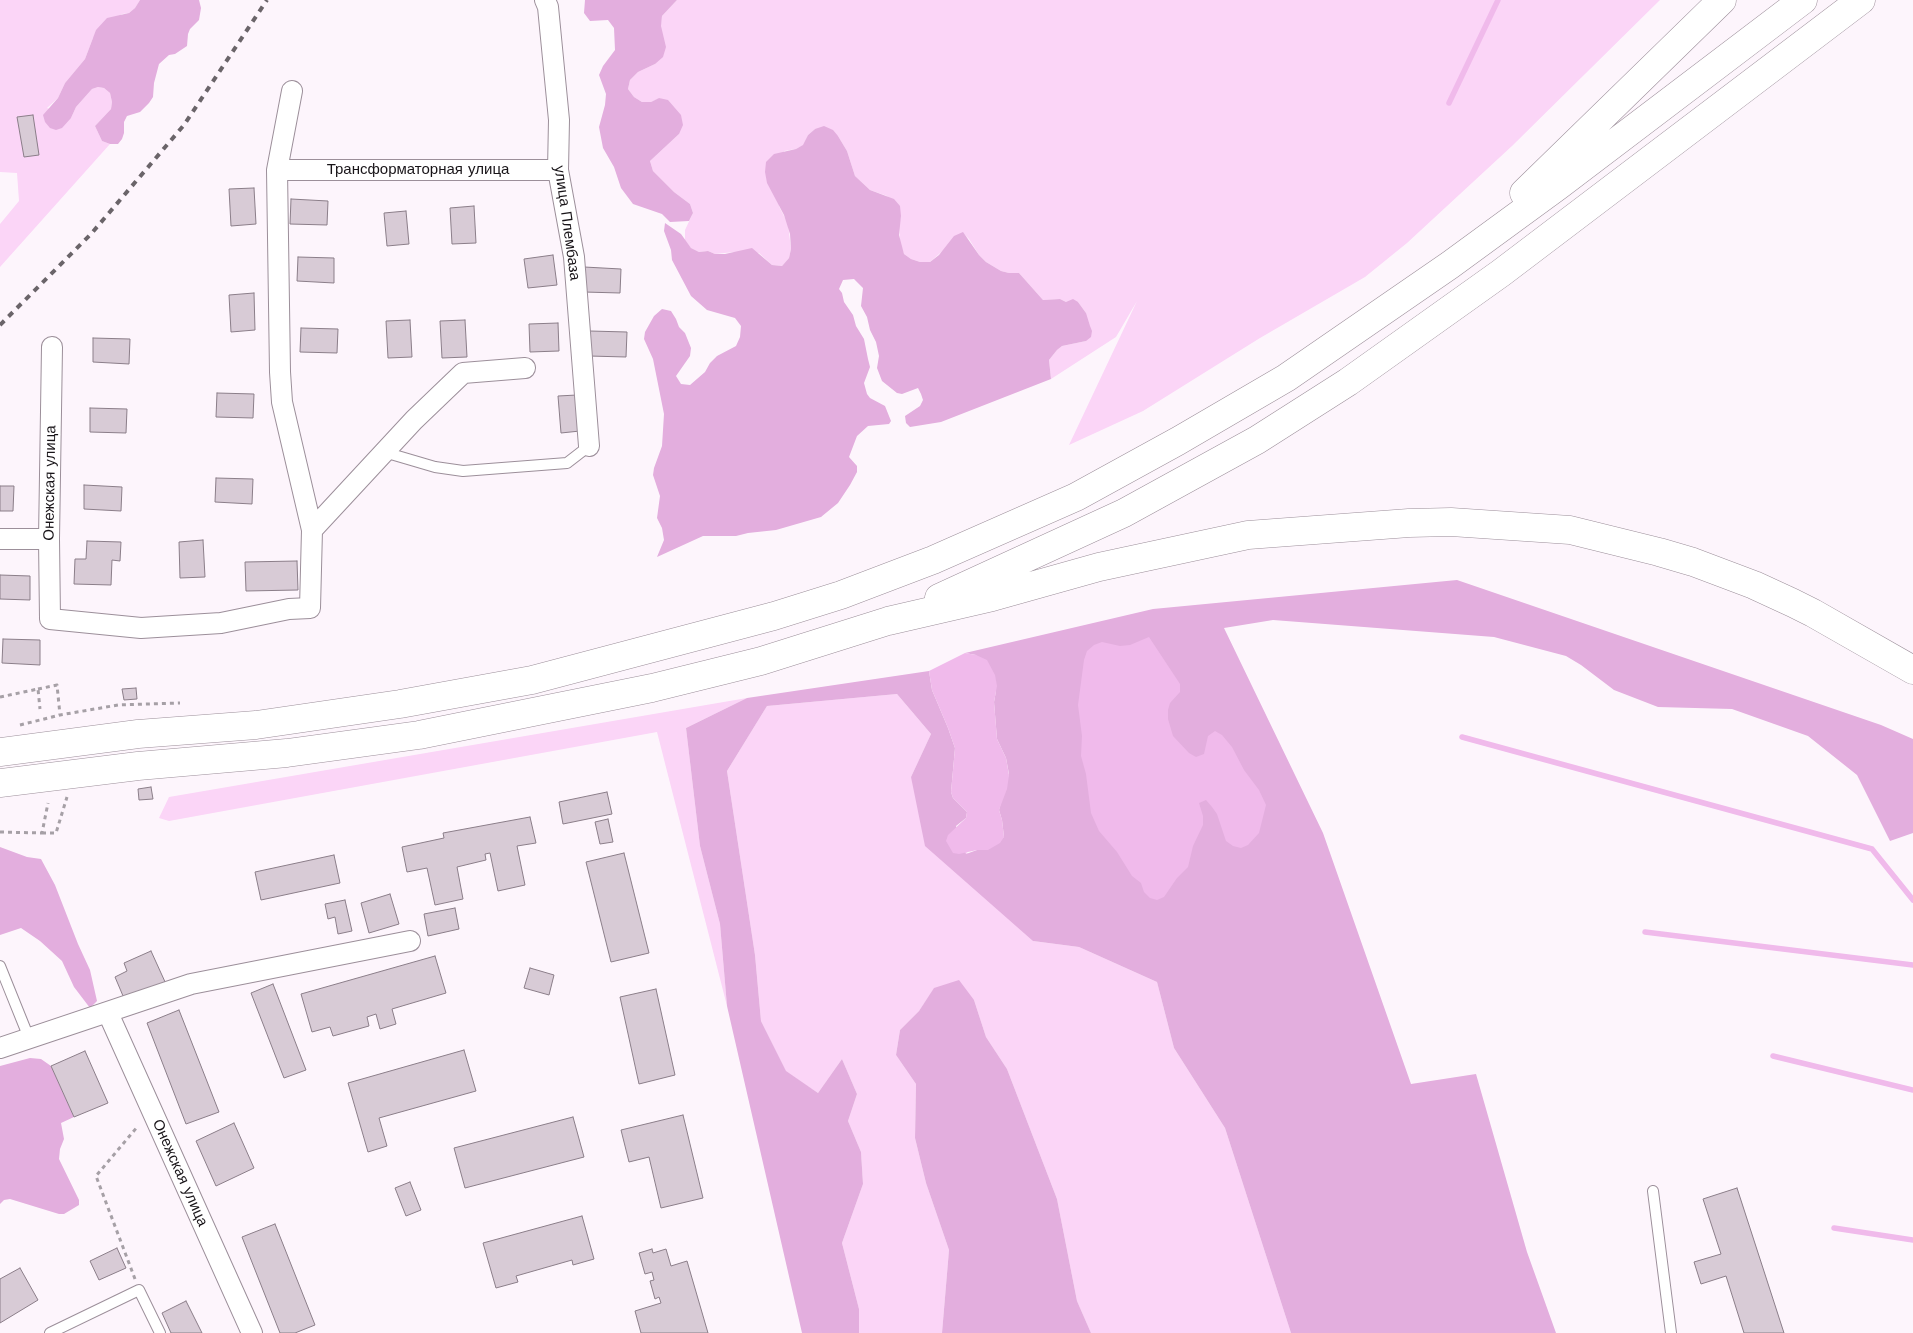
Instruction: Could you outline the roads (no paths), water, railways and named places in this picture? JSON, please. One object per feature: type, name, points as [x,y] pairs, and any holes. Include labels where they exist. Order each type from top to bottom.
[{"type":"main road","points":[[1450,265],[1708,16],[1722,0]]},
{"type":"main road","points":[[0,752],[138,734],[256,725],[400,704],[532,680],[765,618],[841,595],[933,560],[1076,497],[1178,441],[1286,378],[1450,265],[1558,186],[1803,0]]},
{"type":"main road","points":[[888,621],[1124,513],[1257,440],[1299,414],[1348,382],[1501,273],[1861,0]]},
{"type":"main road","points":[[0,783],[138,766],[287,753],[419,735],[652,688],[752,664],[888,621],[992,597],[1099,567],[1248,535],[1409,523],[1451,522],[1570,530],[1693,562],[1754,585],[1813,613],[1913,670]]},
{"type":"street","name":"улица Плембаза","points":[[545,0],[548,7],[559,120],[558,170],[574,257],[589,446]]},
{"type":"street","points":[[292,91],[277,170],[280,372],[282,394],[312,530]]},
{"type":"street","name":"Трансформаторная улица","points":[[277,170],[558,170]]},
{"type":"street","name":"Онежская улица","points":[[52,346],[49,539],[50,619],[141,628],[221,623],[289,609],[310,608],[312,530]]},
{"type":"street","points":[[312,530],[414,420],[463,373],[525,368]]},
{"type":"street","points":[[0,538],[49,539]]},
{"type":"street","points":[[0,1048],[191,984],[410,941]]},
{"type":"street","name":"Онежская улица","points":[[108,1013],[252,1333]]},
{"type":"lane","points":[[384,452],[435,467],[463,471],[567,463],[589,446]]},
{"type":"lane","points":[[0,966],[29,1038]]},
{"type":"lane","points":[[1653,1191],[1671,1333]]},
{"type":"lane","points":[[50,1333],[139,1290],[160,1333]]},
{"type":"waterway","points":[[1449,103],[1498,0]]},
{"type":"waterway","points":[[1462,737],[1872,849],[1913,900]]},
{"type":"waterway","points":[[1645,932],[1913,965]]},
{"type":"waterway","points":[[1773,1056],[1913,1090]]},
{"type":"waterway","points":[[1834,1228],[1913,1240]]},
{"type":"railway","points":[[0,325],[91,234],[184,125],[267,0]]}]
